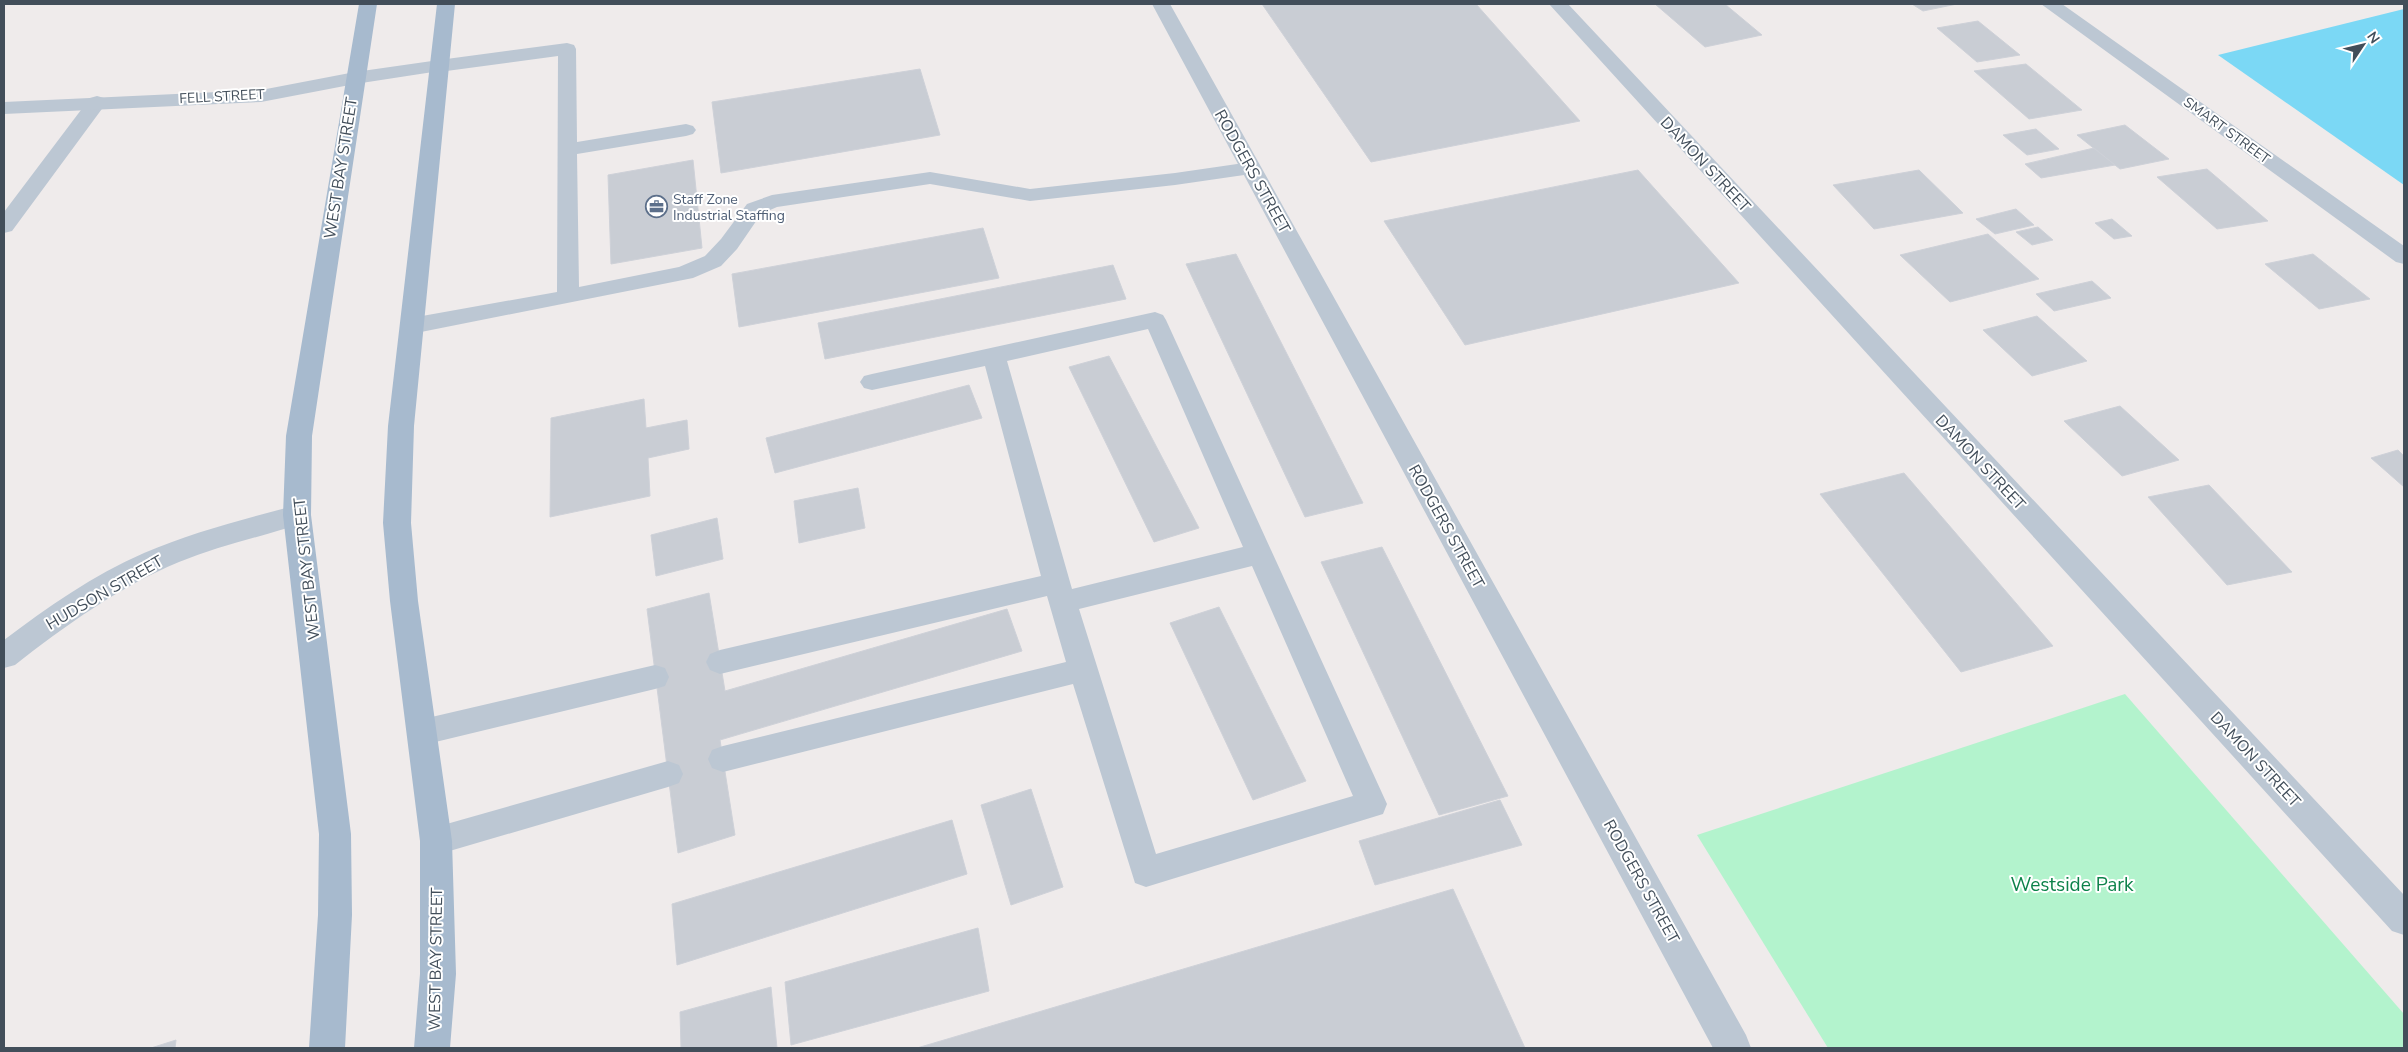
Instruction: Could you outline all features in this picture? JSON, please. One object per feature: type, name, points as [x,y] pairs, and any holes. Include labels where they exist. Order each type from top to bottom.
[{"type":"main road","name":"WEST BAY STREET","points":[[328,1048],[336,916],[335,834],[297,515],[299,436],[368,4]]},
{"type":"main road","name":"WEST BAY STREET","points":[[432,1048],[438,974],[436,841],[423,732],[404,601],[397,523],[400,426],[446,4]]},
{"type":"street","name":"RODGERS STREET","points":[[1162,4],[1733,1048]]},
{"type":"street","name":"DAMON STREET","points":[[1558,4],[2404,919]]},
{"type":"street","name":"SMART STREET","points":[[2050,4],[2404,257]]},
{"type":"street","name":"FELL STREET","points":[[4,108],[97,102],[262,96],[355,78],[439,66]]},
{"type":"street","name":"HUDSON STREET","points":[[4,656],[86,599],[151,562],[206,541],[297,515]]},
{"type":"lane","points":[[439,66],[567,49],[568,297]]},
{"type":"lane","points":[[4,226],[97,102]]},
{"type":"lane","points":[[567,150],[686,130]]},
{"type":"lane","points":[[411,326],[685,273],[713,261],[729,244],[754,209],[772,202],[930,178],[1030,194],[1175,179],[1251,168]]},
{"type":"lane","points":[[872,382],[1155,320],[1372,804],[1146,872],[1060,592],[994,356]]},
{"type":"lane","points":[[720,662],[1260,553]]},
{"type":"lane","points":[[723,759],[1084,670]]},
{"type":"lane","points":[[423,732],[655,677]]},
{"type":"lane","points":[[436,841],[668,774]]},
{"type":"green space","name":"Westside Park","points":[[2125,694],[2404,1014],[2404,1048],[1828,1048],[1697,835]]},
{"type":"water","points":[[2404,9],[2404,185],[2218,55]]},
{"type":"building","points":[[1262,4],[1476,4],[1580,121],[1371,162]]},
{"type":"building","points":[[1655,4],[1734,4],[1726,5],[1762,35],[1705,47]]},
{"type":"building","points":[[1912,4],[1957,4],[1923,11]]},
{"type":"building","points":[[1978,21],[2020,55],[1977,62],[1937,28]]},
{"type":"building","points":[[2026,64],[2082,110],[2029,119],[1974,71]]},
{"type":"building","points":[[920,69],[940,135],[721,173],[712,102]]},
{"type":"building","points":[[2125,125],[2169,159],[2120,169],[2077,135]]},
{"type":"building","points":[[2036,129],[2059,149],[2027,155],[2003,135]]},
{"type":"building","points":[[2094,148],[2115,165],[2041,178],[2025,164]]},
{"type":"building","points":[[693,160],[702,248],[611,264],[608,175]]},
{"type":"building","points":[[2207,169],[2268,221],[2217,229],[2157,177]]},
{"type":"building","points":[[1638,170],[1739,283],[1465,345],[1384,221]]},
{"type":"building","points":[[1919,170],[1963,213],[1874,229],[1833,185]]},
{"type":"building","points":[[2016,209],[2034,225],[1995,234],[1976,219]]},
{"type":"building","points":[[2112,219],[2132,236],[2114,239],[2095,223]]},
{"type":"building","points":[[2038,227],[2053,240],[2032,245],[2016,232]]},
{"type":"building","points":[[983,228],[999,278],[739,327],[732,274]]},
{"type":"building","points":[[1988,234],[2039,279],[1950,302],[1900,255]]},
{"type":"building","points":[[1236,254],[1363,503],[1305,517],[1186,264]]},
{"type":"building","points":[[2313,254],[2370,299],[2319,309],[2265,264]]},
{"type":"building","points":[[1113,265],[1126,299],[825,359],[818,323]]},
{"type":"building","points":[[2092,281],[2111,298],[2054,311],[2036,294]]},
{"type":"building","points":[[2037,316],[2087,361],[2032,376],[1983,330]]},
{"type":"building","points":[[1109,356],[1199,528],[1154,542],[1069,367]]},
{"type":"building","points":[[969,385],[982,418],[775,473],[766,438]]},
{"type":"building","points":[[644,399],[646,428],[687,420],[689,449],[648,458],[650,496],[550,517],[551,418]]},
{"type":"building","points":[[2120,406],[2179,460],[2122,476],[2064,421]]},
{"type":"building","points":[[2398,450],[2404,456],[2404,487],[2371,458]]},
{"type":"building","points":[[1904,473],[2053,646],[1961,672],[1820,494]]},
{"type":"building","points":[[2209,485],[2292,572],[2227,585],[2148,497]]},
{"type":"building","points":[[858,488],[865,528],[799,543],[794,501]]},
{"type":"building","points":[[717,518],[723,559],[656,576],[651,535]]},
{"type":"building","points":[[1382,547],[1508,796],[1439,815],[1321,562]]},
{"type":"building","points":[[709,593],[725,691],[1007,609],[1022,651],[720,740],[735,835],[678,853],[647,609]]},
{"type":"building","points":[[1219,607],[1306,781],[1253,800],[1170,623]]},
{"type":"building","points":[[1031,789],[1063,887],[1011,905],[981,805]]},
{"type":"building","points":[[1500,800],[1522,845],[1375,885],[1359,841]]},
{"type":"building","points":[[952,820],[967,874],[677,965],[672,904]]},
{"type":"building","points":[[1453,889],[1525,1048],[917,1048]]},
{"type":"building","points":[[978,928],[989,991],[791,1045],[785,982]]},
{"type":"building","points":[[771,987],[777,1048],[681,1048],[680,1012]]},
{"type":"building","points":[[176,1040],[175,1048],[151,1048]]},
{"type":"place","name":"Staff Zone Industrial Staffing","points":[[657,207]]}]
